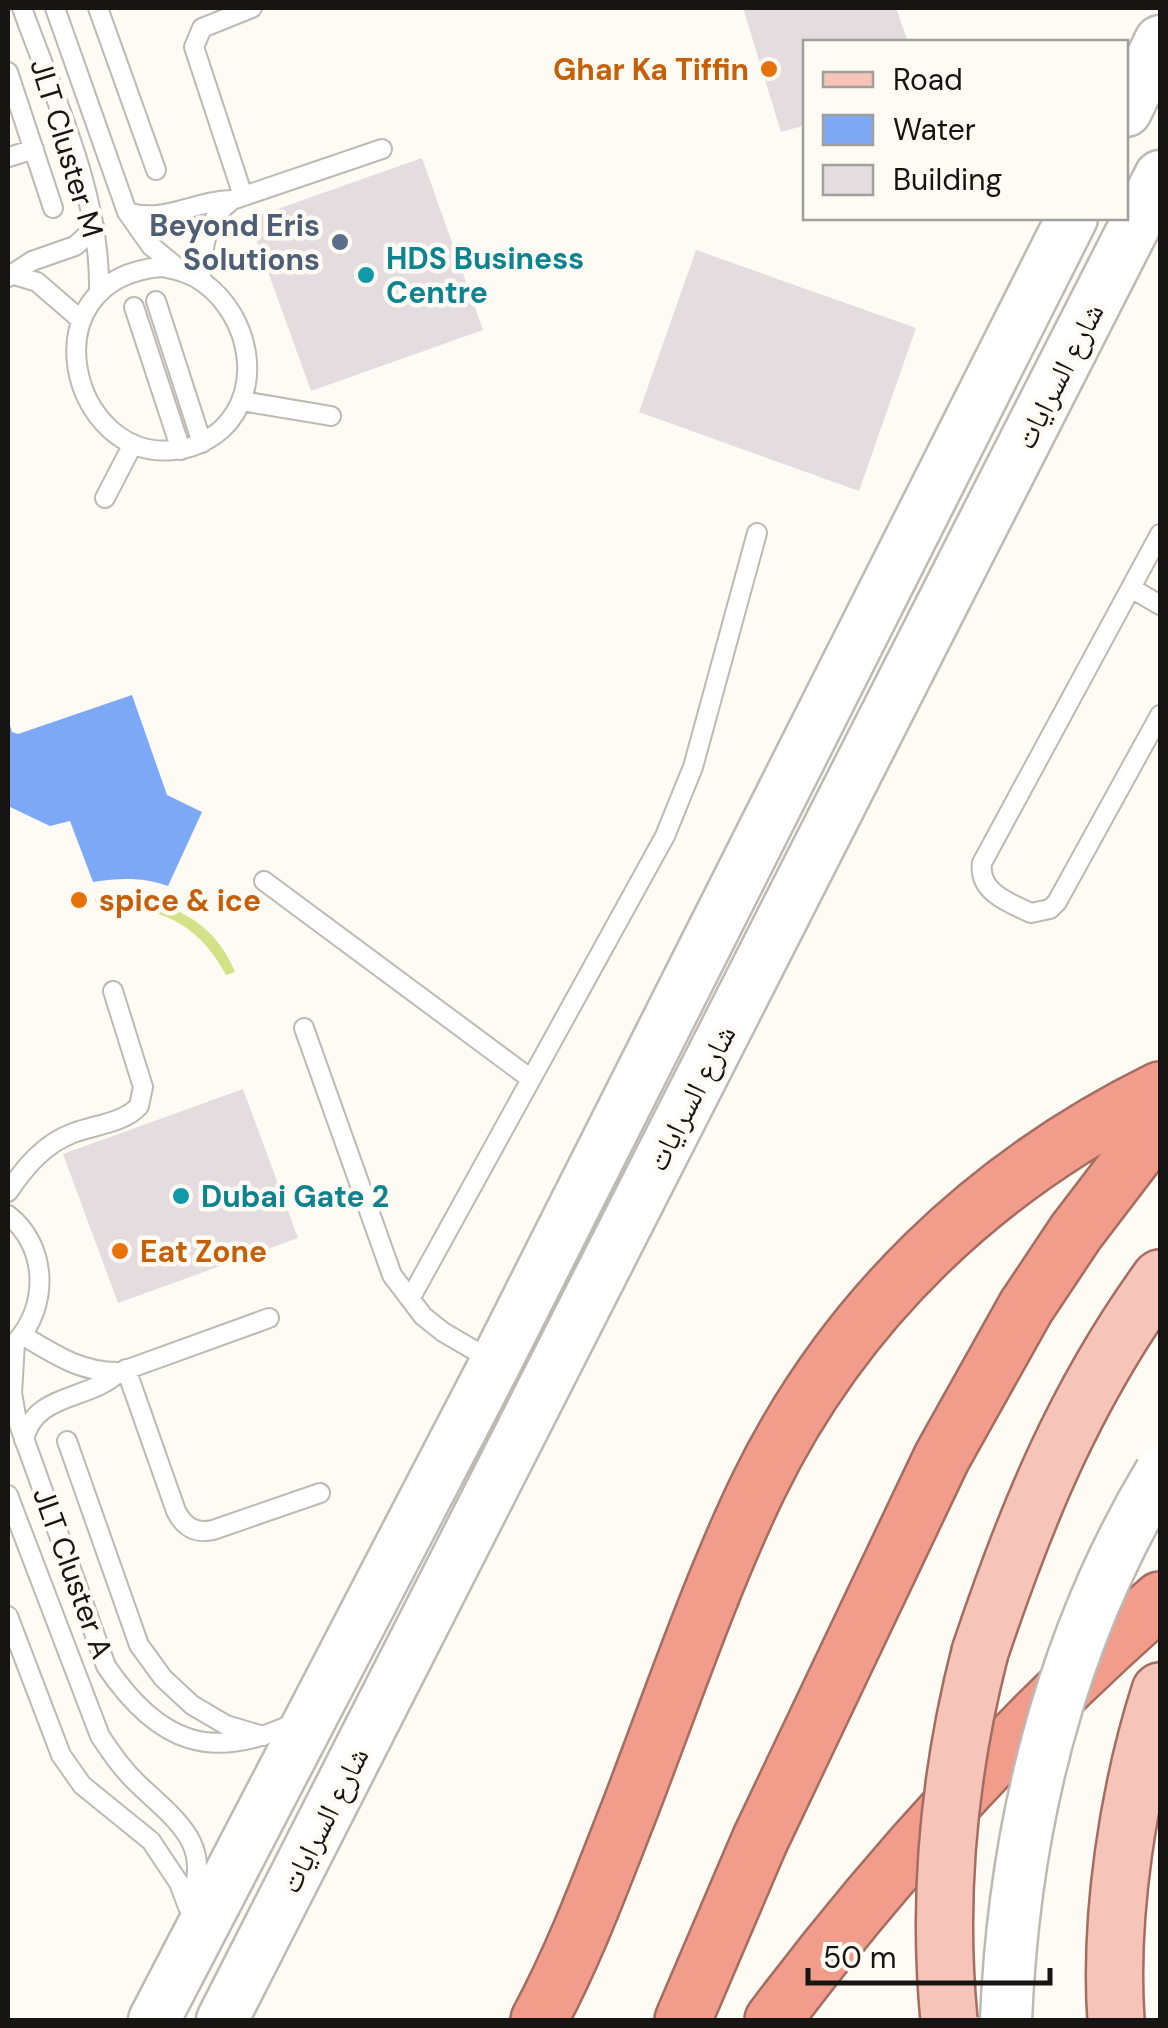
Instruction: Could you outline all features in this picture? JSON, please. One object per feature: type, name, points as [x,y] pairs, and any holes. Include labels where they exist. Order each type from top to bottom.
[{"type":"highway","points":[[539,2020],[581,1932],[743,1522],[782,1440],[810,1394],[876,1306],[952,1227],[1038,1160],[1094,1124],[1160,1090]]},
{"type":"highway","points":[[683,2020],[760,1840],[942,1457],[1017,1322],[1076,1232],[1160,1122]]},
{"type":"highway","points":[[773,2020],[939,1817],[1008,1743],[1160,1600]]},
{"type":"main road","points":[[1128,106],[1160,41]]},
{"type":"main road","name":"شارع السرايات","points":[[222,2020],[1160,176]]},
{"type":"main road","name":"شارع السرايات","points":[[151,2020],[325,1698],[1071,220]]},
{"type":"main road","points":[[884,591],[936,618]]},
{"type":"main road","points":[[948,2020],[944,1894],[947,1833],[954,1772],[980,1652],[1020,1534],[1054,1454],[1095,1376],[1160,1278]]},
{"type":"main road","points":[[1006,2020],[1030,1808],[1055,1710],[1096,1598],[1160,1473]]},
{"type":"main road","points":[[1116,2020],[1116,1950],[1128,1834],[1137,1777],[1160,1691]]},
{"type":"lane","name":"JLT Cluster M","points":[[22,8],[88,197],[95,228],[99,291]]},
{"type":"lane","name":"JLT Cluster M","points":[[54,8],[128,212],[151,246],[184,272]]},
{"type":"lane","points":[[98,8],[145,113],[156,170]]},
{"type":"lane","points":[[238,198],[194,47],[202,28],[252,8]]},
{"type":"lane","points":[[109,38],[128,31]]},
{"type":"lane","points":[[8,72],[53,208]]},
{"type":"lane","points":[[128,212],[156,217],[238,198],[382,148]]},
{"type":"lane","points":[[9,157],[34,149]]},
{"type":"lane","points":[[201,280],[205,234],[211,220],[238,198]]},
{"type":"lane","points":[[11,276],[25,265],[75,246],[95,228]]},
{"type":"lane","name":"JLT Cluster M","points":[[99,291],[138,269],[161,267],[201,280],[219,296],[243,341],[249,365],[242,401]]},
{"type":"lane","points":[[11,276],[37,282],[81,320]]},
{"type":"lane","points":[[99,291],[81,320],[76,353],[80,379],[103,422],[133,444],[165,452],[202,443],[232,418],[242,401],[331,416]]},
{"type":"lane","points":[[156,301],[202,443]]},
{"type":"lane","points":[[134,307],[181,450]]},
{"type":"lane","points":[[104,498],[133,444]]},
{"type":"lane","points":[[410,1300],[664,836],[694,767],[757,534]]},
{"type":"lane","points":[[1160,534],[982,863],[983,882],[989,889],[1031,913],[1050,909],[1057,902],[1160,714]]},
{"type":"lane","points":[[1131,588],[1160,605]]},
{"type":"lane","points":[[264,881],[531,1079]]},
{"type":"lane","points":[[8,1192],[52,1143],[124,1117],[139,1106],[143,1087],[113,991]]},
{"type":"lane","points":[[304,1028],[392,1275],[410,1300],[443,1332],[496,1362]]},
{"type":"lane","name":"JLT Cluster A","points":[[8,1215],[31,1242],[39,1265],[40,1290],[34,1314],[15,1342],[12,1392],[24,1440],[106,1666],[127,1697],[156,1723],[190,1740],[228,1745],[263,1736],[297,1721],[325,1698]]},
{"type":"lane","points":[[24,1440],[26,1427],[44,1407],[107,1382],[123,1371],[270,1318]]},
{"type":"lane","points":[[15,1342],[75,1365],[104,1372],[123,1371]]},
{"type":"lane","points":[[123,1371],[176,1510],[186,1526],[204,1532],[214,1530],[320,1493]]},
{"type":"lane","points":[[67,1442],[86,1472],[140,1645],[162,1678],[192,1705],[226,1725],[263,1736]]},
{"type":"lane","name":"JLT Cluster A","points":[[8,1495],[100,1736],[118,1764],[180,1822],[192,1840],[198,1864],[196,1888],[185,1914],[179,1883],[158,1850],[82,1786],[62,1755],[8,1616]]},
{"type":"lane","points":[[151,2020],[171,1948]]},
{"type":"green space","points":[[116,897],[154,903],[188,916],[215,939],[235,972],[226,975],[202,941],[173,920],[139,910],[98,910],[95,899]]},
{"type":"water","points":[[132,695],[167,795],[202,812],[168,886],[131,879],[93,882],[70,821],[50,826],[8,806],[8,718],[12,732],[18,734]]},
{"type":"building","points":[[743,8],[896,8],[907,40],[803,40],[803,126],[781,132]]},
{"type":"building","name":"HDS Business Centre","points":[[422,158],[483,330],[311,391],[249,219]]},
{"type":"building","points":[[696,250],[916,328],[859,491],[639,412]]},
{"type":"building","name":"Dubai Gate 2","points":[[243,1089],[298,1238],[118,1303],[63,1154]]},
{"type":"place","name":"Ghar Ka Tiffin","points":[[769,69]]},
{"type":"place","name":"Beyond Eris Solutions","points":[[340,242]]},
{"type":"place","name":"HDS Business Centre","points":[[366,275]]},
{"type":"place","name":"spice & ice","points":[[79,900]]},
{"type":"place","name":"Dubai Gate 2","points":[[181,1196]]},
{"type":"place","name":"Eat Zone","points":[[120,1251]]}]
